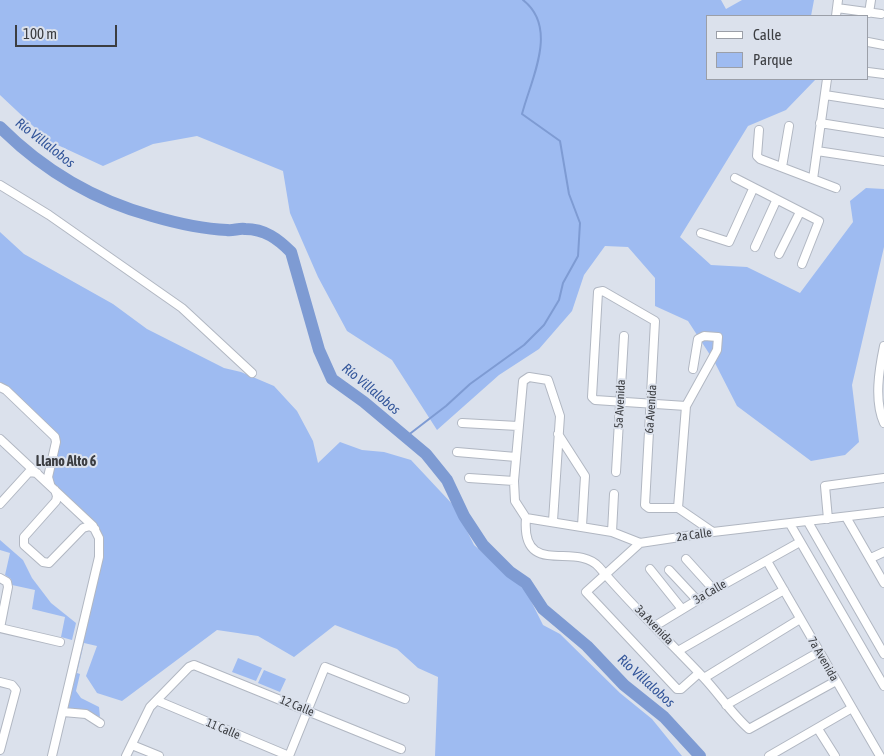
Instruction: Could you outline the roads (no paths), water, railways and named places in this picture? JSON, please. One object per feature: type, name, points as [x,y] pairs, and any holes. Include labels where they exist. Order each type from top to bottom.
[{"type":"street","points":[[869,13],[871,0]]},
{"type":"street","points":[[837,8],[881,14]]},
{"type":"street","points":[[869,42],[884,45]]},
{"type":"street","points":[[869,72],[884,74]]},
{"type":"street","points":[[813,179],[827,80]]},
{"type":"street","points":[[825,95],[884,104]]},
{"type":"street","points":[[820,123],[884,133]]},
{"type":"street","points":[[782,167],[789,126]]},
{"type":"street","points":[[759,130],[757,156],[836,188]]},
{"type":"street","points":[[817,151],[884,161]]},
{"type":"street","points":[[735,178],[776,201],[818,220],[820,223],[802,264]]},
{"type":"street","points":[[0,185],[49,215],[182,308],[252,373]]},
{"type":"street","points":[[701,233],[729,242],[753,189]]},
{"type":"street","points":[[755,246],[776,201]]},
{"type":"street","points":[[779,254],[800,212]]},
{"type":"street","name":"6a Avenida","points":[[621,402],[595,400],[591,395],[597,294],[603,291],[652,317],[655,323],[652,404],[644,502],[649,508],[678,508]]},
{"type":"street","name":"5a Avenida","points":[[616,472],[624,336]]},
{"type":"street","points":[[693,369],[698,339],[701,336],[718,337],[717,350],[686,406],[678,508],[713,532]]},
{"type":"street","points":[[884,346],[879,411],[884,423]]},
{"type":"street","points":[[553,521],[559,410],[550,383],[546,379],[529,377],[523,381],[514,481],[515,501],[526,518],[612,532],[640,543],[587,590],[587,594],[677,689],[681,689],[800,619]]},
{"type":"street","points":[[0,387],[6,390],[55,436],[56,444],[48,477],[57,496],[56,501],[24,536],[24,545],[43,562],[49,563],[84,528],[90,526],[95,529]]},
{"type":"street","points":[[621,402],[686,406]]},
{"type":"street","points":[[462,423],[518,426]]},
{"type":"street","points":[[558,434],[585,476],[582,526]]},
{"type":"street","points":[[0,439],[95,529],[99,538],[99,557],[52,756]]},
{"type":"street","points":[[457,452],[516,457]]},
{"type":"street","points":[[2,499],[29,472],[37,473]]},
{"type":"street","points":[[469,478],[514,481]]},
{"type":"street","points":[[828,519],[825,486],[884,478]]},
{"type":"street","points":[[612,532],[614,494]]},
{"type":"street","name":"2a Calle","points":[[640,543],[713,532],[884,512]]},
{"type":"street","points":[[846,517],[884,582]]},
{"type":"street","name":"3a Avenida","points":[[526,518],[527,539],[540,554],[595,563],[702,676],[726,705],[750,728],[836,681]]},
{"type":"street","points":[[808,522],[884,654]]},
{"type":"street","points":[[790,524],[884,686]]},
{"type":"street","name":"3a Calle","points":[[655,626],[714,590],[800,542]]},
{"type":"street","points":[[870,558],[884,552]]},
{"type":"street","points":[[686,559],[714,590]]},
{"type":"street","name":"7a Avenida","points":[[767,561],[880,756]]},
{"type":"street","points":[[650,569],[682,609]]},
{"type":"street","points":[[669,570],[698,600]]},
{"type":"street","points":[[0,578],[6,580],[8,587],[0,628],[60,642]]},
{"type":"street","points":[[678,651],[784,590]]},
{"type":"street","points":[[726,705],[819,652]]},
{"type":"street","name":"12 Calle","points":[[158,701],[189,666],[193,665],[401,749]]},
{"type":"street","points":[[289,756],[326,668],[405,699]]},
{"type":"street","points":[[0,682],[12,685],[16,690],[1,744]]},
{"type":"street","points":[[126,756],[149,709],[158,701]]},
{"type":"street","name":"11 Calle","points":[[158,701],[289,756]]},
{"type":"street","points":[[769,756],[852,708]]},
{"type":"street","points":[[63,712],[86,714],[100,723]]},
{"type":"street","points":[[818,729],[835,756]]},
{"type":"street","points":[[132,745],[159,756]]},
{"type":"waterway","points":[[407,436],[446,406],[470,384],[524,345],[544,325],[559,300],[563,283],[578,256],[580,223],[569,194],[560,141],[522,114],[536,70],[541,39],[539,25],[534,12],[523,0]]},
{"type":"waterway","name":"Río Villalobos","points":[[0,127],[16,143],[52,170],[70,182],[110,201],[152,216],[189,225],[229,230],[252,229],[271,236],[286,247],[291,252],[319,350],[332,379],[364,402],[426,454],[447,480],[464,516],[483,545],[510,572],[526,583],[543,609],[587,646],[624,685],[664,717],[700,756]]},
{"type":"district","name":"Llano Alto 6","points":[[66,462]]}]
